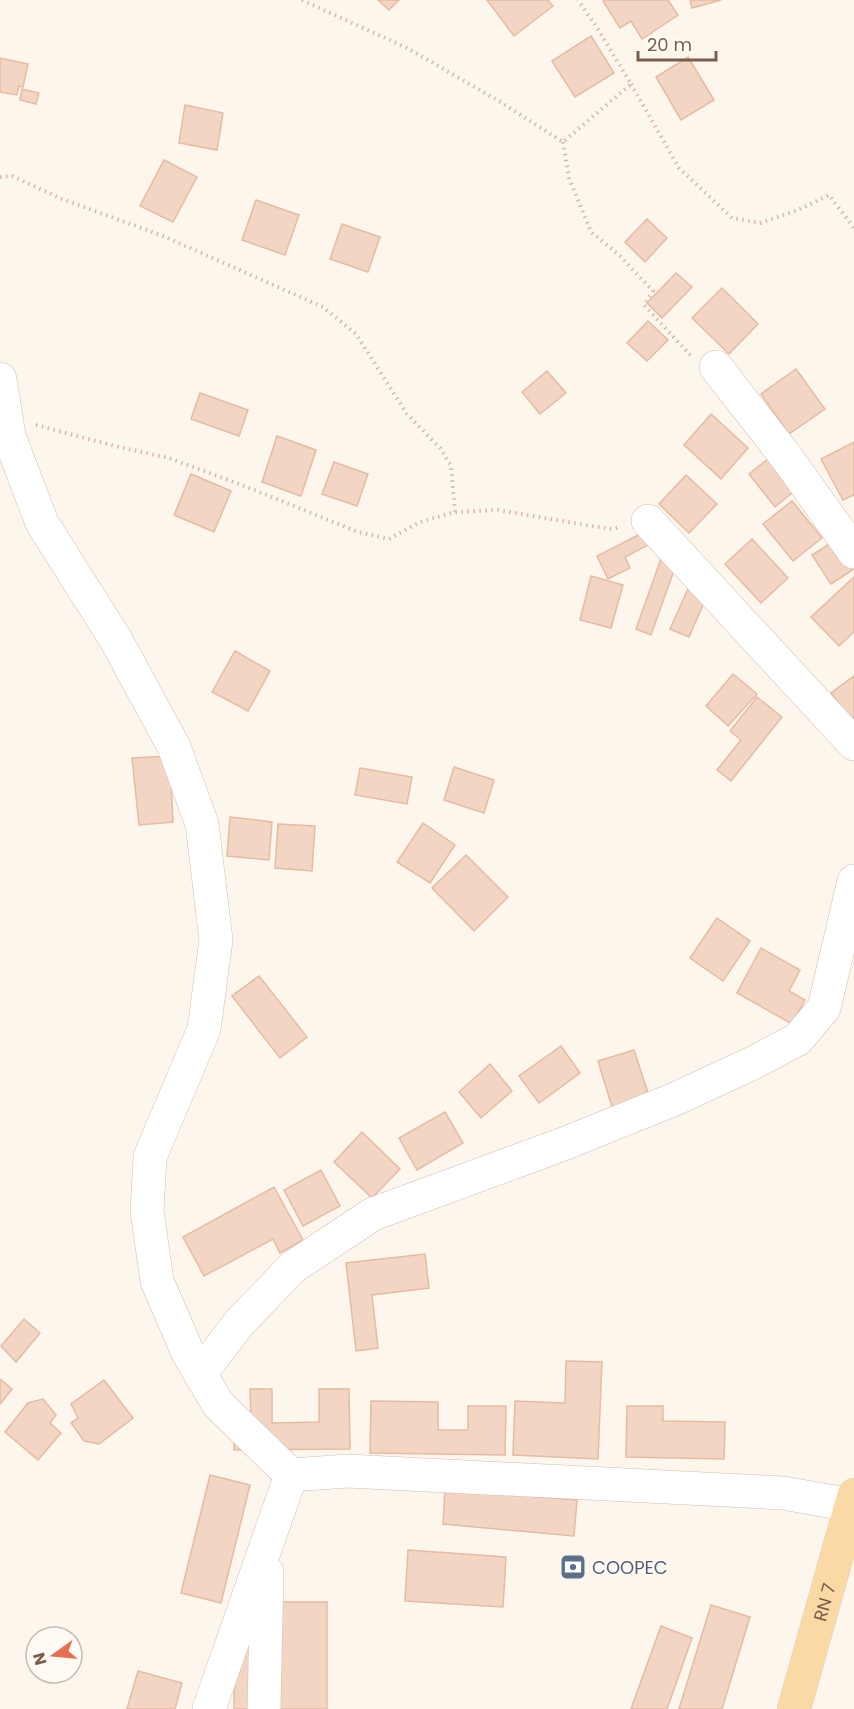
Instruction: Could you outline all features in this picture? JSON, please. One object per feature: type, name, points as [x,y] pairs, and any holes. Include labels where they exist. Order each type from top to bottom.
[{"type":"main road","name":"RN 7","points":[[794,1709],[853,1500]]},
{"type":"street","points":[[716,367],[787,458],[854,552]]},
{"type":"street","points":[[0,378],[9,436],[42,523],[116,640],[174,747],[202,824],[216,940],[204,1029],[150,1157],[147,1210],[157,1281],[188,1353],[218,1404],[291,1475],[348,1471],[783,1493],[853,1500]]},
{"type":"street","points":[[648,521],[854,744]]},
{"type":"street","points":[[200,1374],[240,1322],[293,1267],[373,1214],[566,1143],[675,1099],[755,1062],[798,1039],[824,1008],[854,881]]},
{"type":"street","points":[[209,1709],[291,1475]]},
{"type":"street","points":[[264,1709],[267,1543]]},
{"type":"path","points":[[302,0],[406,48],[499,101],[563,142],[569,178],[591,232],[620,256],[653,291],[644,305],[706,372],[716,367]]},
{"type":"path","points":[[578,0],[631,84],[679,168],[732,219],[760,223],[798,210],[829,195],[854,228]]},
{"type":"path","points":[[563,142],[631,84]]},
{"type":"path","points":[[0,177],[12,177],[62,199],[163,237],[323,307],[356,334],[407,414],[440,448],[451,466],[455,512]]},
{"type":"path","points":[[6,418],[169,458],[358,532],[388,539],[420,522],[455,512],[498,510],[612,529],[648,521]]},
{"type":"building","points":[[378,0],[399,0],[389,10]]},
{"type":"building","points":[[487,0],[548,0],[553,6],[514,36]]},
{"type":"building","points":[[604,0],[668,0],[678,15],[642,39],[631,21],[620,28]]},
{"type":"building","points":[[690,0],[721,0],[692,8]]},
{"type":"building","points":[[591,36],[614,73],[575,97],[552,61]]},
{"type":"building","points":[[688,57],[714,100],[681,120],[656,77]]},
{"type":"building","points":[[0,58],[28,64],[23,87],[19,86],[17,95],[0,92]]},
{"type":"building","points":[[22,89],[39,93],[36,104],[20,100]]},
{"type":"building","points":[[185,105],[223,113],[217,150],[179,143]]},
{"type":"building","points":[[164,160],[197,177],[173,222],[140,206]]},
{"type":"building","points":[[256,200],[299,215],[285,255],[242,240]]},
{"type":"building","points":[[647,219],[667,238],[645,262],[625,242]]},
{"type":"building","points":[[342,224],[380,237],[368,272],[330,259]]},
{"type":"building","points":[[676,273],[692,287],[662,318],[647,303]]},
{"type":"building","points":[[722,288],[758,324],[729,354],[692,318]]},
{"type":"building","points":[[648,321],[668,340],[647,361],[627,343]]},
{"type":"building","points":[[796,369],[825,409],[789,434],[761,394]]},
{"type":"building","points":[[547,371],[566,393],[540,414],[522,392]]},
{"type":"building","points":[[200,393],[248,410],[239,436],[191,419]]},
{"type":"building","points":[[711,414],[748,448],[721,479],[684,445]]},
{"type":"building","points":[[277,436],[316,450],[301,496],[262,482]]},
{"type":"building","points":[[854,442],[854,495],[843,500],[821,459]]},
{"type":"building","points":[[774,454],[799,487],[775,507],[749,474]]},
{"type":"building","points":[[334,462],[368,474],[357,506],[322,494]]},
{"type":"building","points":[[191,474],[231,491],[214,532],[174,515]]},
{"type":"building","points":[[686,475],[717,504],[689,533],[659,504]]},
{"type":"building","points":[[792,501],[822,538],[793,561],[763,524]]},
{"type":"building","points":[[646,531],[652,543],[625,557],[630,568],[608,579],[597,556]]},
{"type":"building","points":[[752,539],[788,578],[761,603],[725,564]]},
{"type":"building","points":[[837,539],[854,565],[854,569],[831,584],[812,555]]},
{"type":"building","points":[[662,556],[677,562],[651,635],[636,629]]},
{"type":"building","points":[[591,576],[623,585],[611,628],[580,620]]},
{"type":"building","points":[[854,577],[854,632],[839,646],[811,617]]},
{"type":"building","points":[[688,589],[706,598],[689,637],[670,629]]},
{"type":"building","points":[[235,651],[270,671],[248,711],[212,692]]},
{"type":"building","points":[[733,674],[757,694],[728,726],[706,706]]},
{"type":"building","points":[[854,676],[854,721],[852,723],[831,693]]},
{"type":"building","points":[[757,697],[782,717],[731,781],[717,770],[741,740],[730,731]]},
{"type":"building","points":[[170,756],[173,822],[139,825],[132,758]]},
{"type":"building","points":[[454,767],[494,780],[484,813],[444,800]]},
{"type":"building","points":[[360,768],[412,777],[407,804],[355,795]]},
{"type":"building","points":[[230,817],[272,822],[269,860],[227,856]]},
{"type":"building","points":[[423,823],[455,845],[430,883],[397,862]]},
{"type":"building","points":[[278,824],[315,826],[312,871],[275,868]]},
{"type":"building","points":[[466,855],[508,897],[474,931],[432,888]]},
{"type":"building","points":[[717,918],[750,941],[723,981],[690,958]]},
{"type":"building","points":[[761,948],[800,970],[789,991],[805,1000],[792,1024],[737,993]]},
{"type":"building","points":[[259,976],[307,1037],[280,1058],[232,996]]},
{"type":"building","points":[[561,1046],[580,1073],[539,1103],[519,1076]]},
{"type":"building","points":[[634,1050],[650,1099],[613,1110],[598,1061]]},
{"type":"building","points":[[490,1064],[512,1091],[481,1118],[459,1092]]},
{"type":"building","points":[[445,1112],[463,1143],[417,1170],[399,1138]]},
{"type":"building","points":[[362,1132],[400,1169],[372,1198],[334,1162]]},
{"type":"building","points":[[321,1170],[340,1206],[303,1226],[284,1190]]},
{"type":"building","points":[[274,1187],[303,1240],[280,1253],[273,1239],[204,1276],[183,1237]]},
{"type":"building","points":[[425,1254],[429,1288],[372,1295],[378,1348],[356,1351],[346,1263]]},
{"type":"building","points":[[24,1319],[40,1333],[16,1362],[1,1346]]},
{"type":"building","points":[[566,1361],[602,1362],[598,1459],[513,1455],[515,1401],[565,1403]]},
{"type":"building","points":[[0,1379],[12,1389],[0,1404]]},
{"type":"building","points":[[104,1380],[133,1418],[99,1444],[84,1441],[71,1423],[78,1418],[71,1404]]},
{"type":"building","points":[[250,1389],[272,1389],[272,1423],[319,1422],[319,1389],[349,1389],[350,1449],[234,1450],[234,1421],[251,1420]]},
{"type":"building","points":[[43,1399],[56,1415],[50,1423],[61,1433],[38,1460],[5,1432],[28,1403]]},
{"type":"building","points":[[371,1401],[438,1402],[438,1430],[468,1430],[468,1406],[506,1406],[505,1455],[370,1453]]},
{"type":"building","points":[[627,1406],[663,1406],[663,1421],[725,1422],[724,1459],[626,1457]]},
{"type":"building","points":[[210,1475],[250,1485],[221,1603],[181,1593]]},
{"type":"building","points":[[445,1489],[577,1500],[574,1536],[443,1524]]},
{"type":"building","points":[[408,1550],[506,1557],[503,1607],[405,1601]]},
{"type":"building","points":[[276,1602],[327,1602],[327,1709],[276,1709]]},
{"type":"building","points":[[711,1605],[750,1617],[722,1709],[679,1709]]},
{"type":"building","points":[[661,1626],[692,1638],[667,1709],[631,1709]]},
{"type":"building","points":[[235,1639],[259,1640],[257,1709],[234,1709]]},
{"type":"building","points":[[138,1671],[182,1683],[175,1709],[127,1709]]},
{"type":"place","name":"COOPEC","points":[[573,1567]]}]
